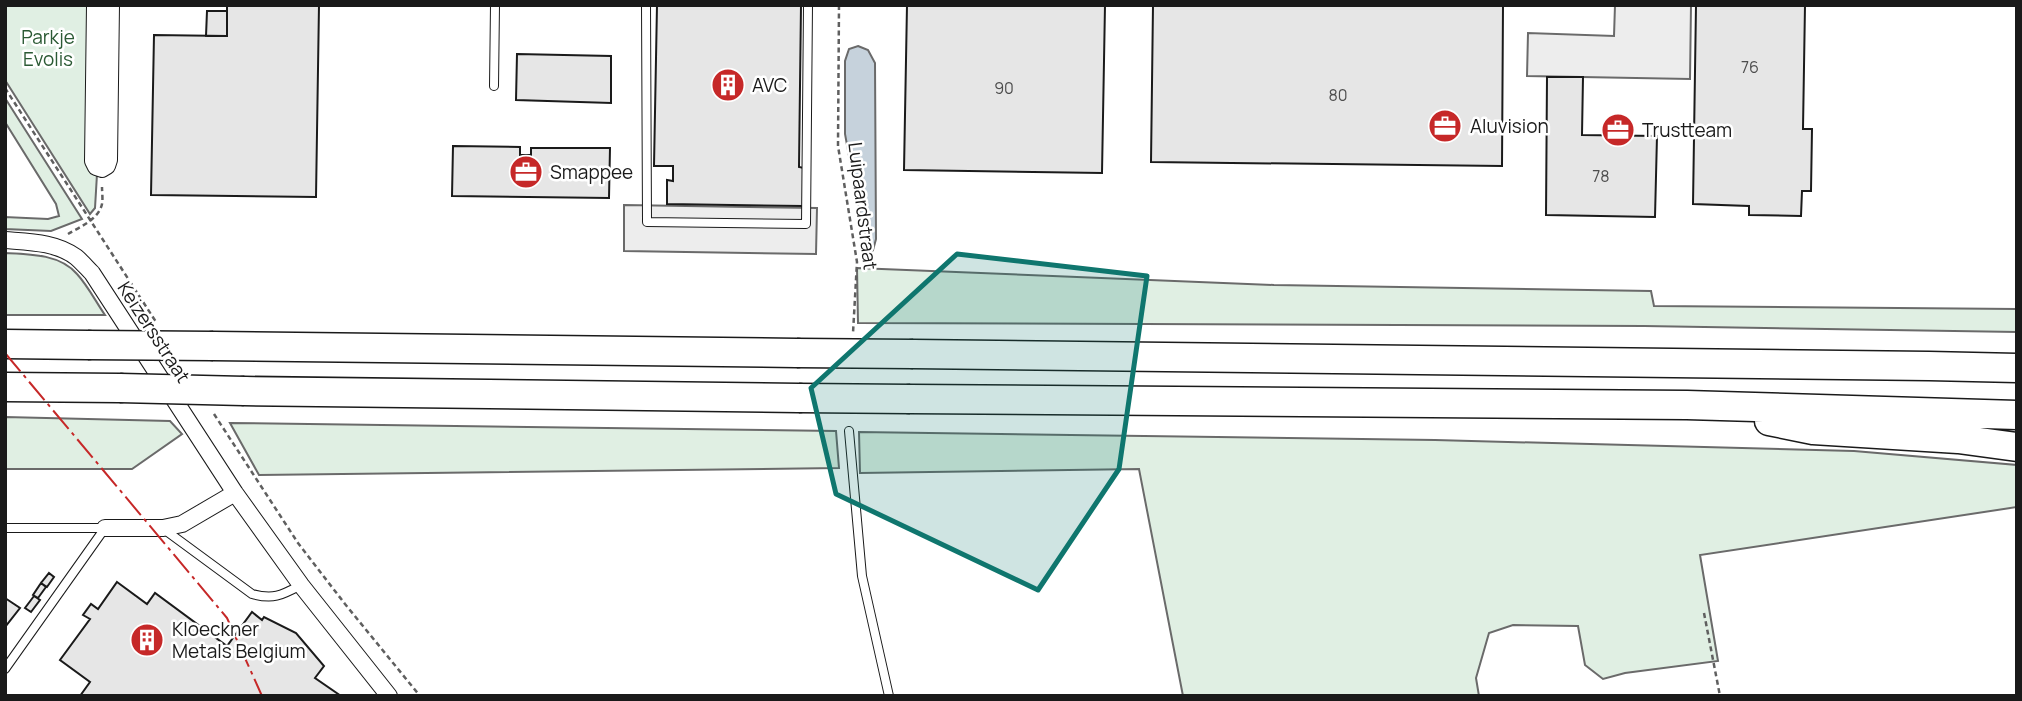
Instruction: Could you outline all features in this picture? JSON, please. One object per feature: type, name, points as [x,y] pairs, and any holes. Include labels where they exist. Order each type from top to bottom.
[{"type":"highway","points":[[5,344],[2017,369]]},
{"type":"highway","points":[[1929,366],[2017,360]]},
{"type":"highway","points":[[5,387],[799,398],[1687,405],[2017,415]]},
{"type":"highway","points":[[1687,405],[1812,430],[1958,439],[2017,447]]},
{"type":"street","points":[[95,5],[93,161],[96,167],[102,169],[107,166],[109,160],[111,5]]},
{"type":"street","name":"Keizersstraat","points":[[5,240],[56,246],[76,257],[92,273],[235,493],[301,585],[389,696]]},
{"type":"street","points":[[106,528],[163,528],[182,524],[235,493]]},
{"type":"lane","points":[[494,86],[495,5]]},
{"type":"lane","points":[[646,5],[647,222],[806,224],[808,5]]},
{"type":"lane","points":[[849,431],[862,576],[889,696]]},
{"type":"lane","points":[[5,528],[106,528]]},
{"type":"lane","points":[[5,669],[106,528]]},
{"type":"lane","points":[[163,528],[253,594],[267,598],[280,596],[301,585]]},
{"type":"path","name":"Luipaardstraat","points":[[839,5],[838,146],[857,262],[853,327]]},
{"type":"path","points":[[5,88],[162,332]]},
{"type":"path","points":[[56,246],[65,235],[98,212],[102,204],[102,169]]},
{"type":"path","points":[[212,411],[298,543],[420,696]]},
{"type":"path","points":[[1704,613],[1720,696]]},
{"type":"highlighted area","points":[[957,254],[1147,276],[1119,469],[1038,590],[836,494],[811,388]]},
{"type":"green space","name":"Parkje Evolis","points":[[5,5],[90,5],[97,174],[95,208],[90,214],[5,80]]},
{"type":"green space","points":[[5,98],[82,219],[51,231],[5,229],[5,217],[48,219],[59,216],[56,204],[5,122]]},
{"type":"green space","points":[[5,253],[44,256],[62,262],[77,274],[105,315],[5,315]]},
{"type":"green space","points":[[857,268],[1274,285],[1651,291],[1654,306],[2017,309],[2017,332],[1644,326],[858,323]]},
{"type":"green space","points":[[5,417],[170,421],[182,434],[132,469],[5,469]]},
{"type":"green space","points":[[230,423],[836,431],[839,468],[259,475]]},
{"type":"green space","points":[[859,432],[1435,440],[1854,451],[2017,465],[2017,507],[1700,555],[1718,661],[1625,673],[1603,679],[1585,665],[1578,626],[1513,625],[1489,633],[1476,678],[1479,696],[1183,696],[1139,469],[860,473]]},
{"type":"shaded area","points":[[1615,5],[1691,5],[1690,79],[1527,76],[1528,33],[1614,36]]},
{"type":"shaded area","points":[[858,46],[868,50],[875,63],[876,239],[867,259],[866,238],[845,134],[845,61],[849,49]]},
{"type":"shaded area","points":[[624,205],[817,208],[816,254],[624,251]]},
{"type":"building","points":[[227,5],[319,5],[316,197],[151,195],[154,35],[227,36]]},
{"type":"building","name":"AVC","points":[[657,5],[801,5],[799,167],[804,168],[803,206],[667,204],[667,180],[673,181],[673,166],[654,166]]},
{"type":"building","points":[[907,5],[1105,5],[1102,173],[904,170]]},
{"type":"building","points":[[1153,5],[1503,5],[1502,166],[1151,162]]},
{"type":"building","points":[[1696,5],[1805,5],[1803,129],[1812,129],[1811,191],[1802,191],[1801,216],[1749,215],[1749,206],[1693,204]]},
{"type":"building","points":[[207,11],[227,11],[227,36],[206,36]]},
{"type":"building","points":[[517,54],[611,56],[611,103],[516,100]]},
{"type":"building","points":[[1547,77],[1583,77],[1582,135],[1657,136],[1655,217],[1546,215]]},
{"type":"building","points":[[453,146],[520,147],[520,155],[531,155],[531,148],[610,148],[609,198],[452,196]]},
{"type":"building","points":[[49,573],[54,577],[47,587],[41,583]]},
{"type":"building","name":"Kloeckner Metals Belgium","points":[[117,582],[147,604],[155,593],[227,646],[252,612],[262,620],[264,617],[296,633],[324,666],[315,678],[341,696],[80,696],[90,682],[60,660],[90,619],[83,615],[91,604],[98,609]]},
{"type":"building","points":[[41,583],[46,587],[38,598],[33,595]]},
{"type":"building","points":[[34,596],[40,600],[31,612],[25,608]]},
{"type":"building","points":[[5,598],[20,608],[5,627]]},
{"type":"fence","points":[[1529,5],[1604,5]]},
{"type":"power","points":[[5,353],[227,618],[262,696]]},
{"type":"place","name":"AVC","points":[[728,85]]},
{"type":"place","name":"Aluvision","points":[[1445,126]]},
{"type":"place","name":"Trustteam","points":[[1618,130]]},
{"type":"place","name":"Smappee","points":[[526,172]]},
{"type":"place","name":"Kloeckner Metals Belgium","points":[[147,640]]}]
